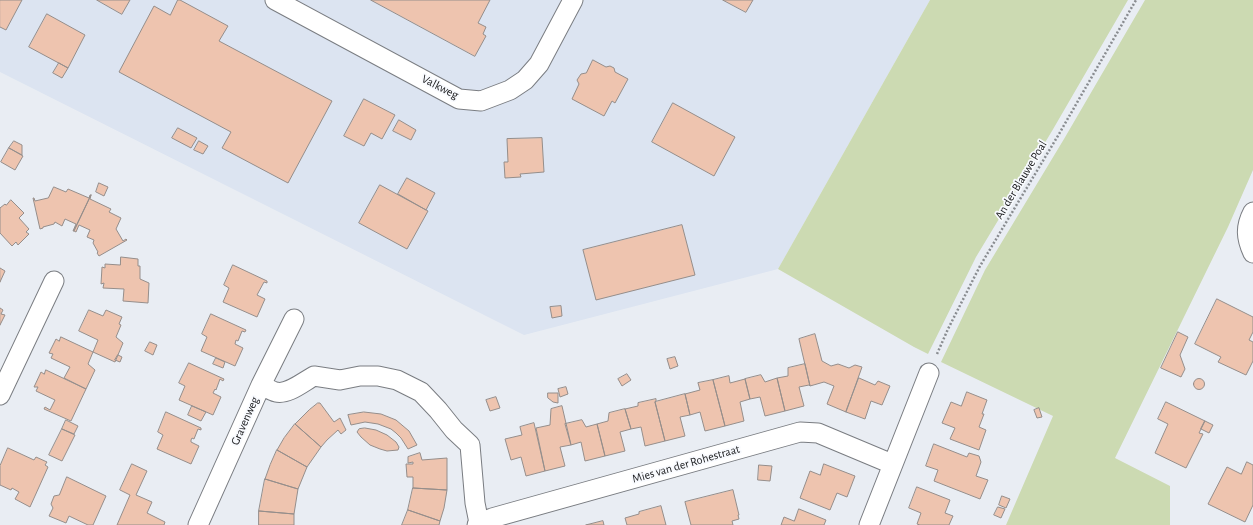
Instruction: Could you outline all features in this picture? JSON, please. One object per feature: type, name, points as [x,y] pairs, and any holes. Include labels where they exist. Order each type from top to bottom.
[{"type":"street","name":"Valkweg","points":[[276,0],[460,99],[481,101],[510,90],[525,80],[539,64],[573,0]]},
{"type":"street","points":[[1253,212],[1247,228],[1247,239],[1253,253]]},
{"type":"street","points":[[0,396],[54,281]]},
{"type":"street","name":"Gravenweg","points":[[198,525],[261,385],[294,319]]},
{"type":"street","points":[[869,525],[892,464],[930,373]]},
{"type":"street","points":[[261,385],[271,390],[284,392],[314,376],[340,380],[360,376],[378,376],[397,380],[421,392],[454,430],[470,445],[478,524]]},
{"type":"street","name":"Mies van der Rohestraat","points":[[478,524],[492,518],[800,432],[818,433],[892,464]]},
{"type":"path","name":"An der Blauwe Poal","points":[[930,373],[948,329],[980,266],[1136,0]]},
{"type":"shaded area","points":[[0,0],[930,0],[778,269],[524,335],[0,72]]},
{"type":"green space","points":[[930,0],[1128,0],[1052,131],[976,257],[928,354],[778,269]]},
{"type":"green space","points":[[1145,0],[1253,0],[1253,170],[1228,227],[1115,458],[1170,486],[1170,525],[1006,525],[1053,416],[941,362],[985,270]]},
{"type":"building","points":[[0,0],[22,0],[6,30],[0,27]]},
{"type":"building","points":[[97,0],[130,0],[122,14]]},
{"type":"building","points":[[178,0],[228,26],[219,41],[332,101],[288,183],[222,148],[231,132],[119,72],[154,6],[170,15]]},
{"type":"building","points":[[371,0],[490,0],[478,23],[486,27],[483,34],[486,36],[475,56]]},
{"type":"building","points":[[723,0],[753,0],[746,12]]},
{"type":"building","points":[[47,14],[85,35],[68,68],[29,47]]},
{"type":"building","points":[[593,60],[606,67],[610,66],[614,68],[615,72],[628,79],[615,103],[612,101],[604,116],[572,99],[579,84],[577,80],[581,74],[586,73]]},
{"type":"building","points":[[59,63],[68,68],[62,78],[53,73]]},
{"type":"building","points":[[364,99],[395,115],[382,139],[371,133],[364,146],[344,136]]},
{"type":"building","points":[[673,103],[735,137],[714,176],[652,142]]},
{"type":"building","points":[[399,120],[416,130],[411,140],[393,131]]},
{"type":"building","points":[[178,128],[197,138],[191,148],[172,138]]},
{"type":"building","points":[[542,138],[544,172],[520,174],[521,177],[505,178],[504,162],[508,162],[507,139]]},
{"type":"building","points":[[14,141],[22,145],[22,155],[9,148]]},
{"type":"building","points":[[199,141],[208,146],[203,154],[194,150]]},
{"type":"building","points":[[9,148],[23,156],[15,170],[1,162]]},
{"type":"building","points":[[407,178],[435,193],[426,210],[398,194]]},
{"type":"building","points":[[99,183],[108,187],[104,196],[96,192]]},
{"type":"building","points":[[380,185],[428,211],[407,249],[359,223]]},
{"type":"building","points":[[54,187],[66,192],[68,189],[89,198],[91,195],[74,231],[76,224],[65,219],[62,226],[55,222],[54,224],[40,229],[33,198],[35,201],[48,198]]},
{"type":"building","points":[[91,195],[90,199],[111,209],[109,212],[121,218],[116,229],[123,241],[126,239],[127,240],[99,256],[93,243],[94,240],[87,237],[90,230],[79,225],[76,232],[74,231]]},
{"type":"building","points":[[11,200],[24,213],[19,218],[29,229],[26,232],[29,234],[18,245],[16,242],[12,246],[0,233],[0,208]]},
{"type":"building","points":[[682,225],[695,275],[596,300],[583,250]]},
{"type":"building","points":[[121,257],[138,259],[138,266],[140,266],[140,279],[149,283],[148,303],[123,301],[124,289],[103,288],[104,283],[101,284],[102,267],[105,268],[105,264],[120,265]]},
{"type":"building","points":[[233,265],[267,281],[267,283],[264,282],[257,295],[265,299],[257,317],[223,302],[229,288],[224,285]]},
{"type":"building","points":[[0,268],[5,271],[0,282]]},
{"type":"building","points":[[1217,299],[1253,317],[1253,332],[1249,340],[1253,342],[1253,361],[1246,375],[1218,362],[1221,357],[1195,344]]},
{"type":"building","points":[[561,306],[562,316],[552,318],[550,307]]},
{"type":"building","points":[[0,308],[3,310],[1,314],[5,315],[0,325]]},
{"type":"building","points":[[89,310],[103,316],[106,310],[122,317],[119,324],[121,325],[116,337],[123,343],[115,362],[93,352],[98,340],[79,331]]},
{"type":"building","points":[[211,314],[246,330],[245,332],[242,331],[238,341],[236,340],[235,344],[243,348],[235,366],[201,351],[207,337],[202,334]]},
{"type":"building","points":[[1178,332],[1188,337],[1180,355],[1185,369],[1181,377],[1161,368]]},
{"type":"building","points":[[815,334],[822,361],[831,366],[838,364],[849,368],[855,365],[862,367],[846,412],[827,404],[834,386],[824,382],[810,386],[799,339]]},
{"type":"building","points":[[61,337],[93,352],[88,364],[95,370],[86,389],[64,378],[70,367],[51,358],[53,354],[49,353],[56,339],[59,341]]},
{"type":"building","points":[[150,342],[157,345],[153,355],[145,351]]},
{"type":"building","points":[[118,355],[122,357],[120,362],[115,360]]},
{"type":"building","points":[[675,357],[678,366],[670,369],[667,359]]},
{"type":"building","points":[[216,358],[225,362],[223,368],[213,364]]},
{"type":"building","points":[[189,363],[224,379],[223,381],[220,379],[216,390],[215,389],[213,393],[221,397],[213,415],[179,400],[185,386],[179,383]]},
{"type":"building","points":[[805,364],[810,386],[799,387],[804,406],[785,411],[777,378],[788,376],[788,368]]},
{"type":"building","points":[[46,370],[86,389],[71,421],[44,409],[45,407],[50,410],[55,400],[36,391],[38,387],[34,387],[41,372],[44,374]]},
{"type":"building","points":[[627,374],[631,380],[622,386],[618,379]]},
{"type":"building","points":[[761,375],[765,382],[777,378],[785,411],[765,416],[760,397],[750,399],[745,379]]},
{"type":"building","points":[[729,376],[730,383],[745,379],[750,399],[740,402],[744,421],[725,426],[713,380]]},
{"type":"building","points":[[859,378],[875,385],[878,381],[890,386],[882,405],[871,401],[865,419],[846,412]]},
{"type":"building","points":[[1199,378],[1203,380],[1205,384],[1203,388],[1199,390],[1195,388],[1193,384],[1195,380]]},
{"type":"building","points":[[713,380],[725,426],[705,431],[700,412],[690,415],[685,394],[700,390],[698,383]]},
{"type":"building","points":[[566,387],[568,394],[560,397],[558,389]]},
{"type":"building","points":[[967,392],[987,400],[979,427],[986,430],[979,450],[950,439],[955,428],[942,423],[951,402],[961,406]]},
{"type":"building","points":[[548,393],[558,393],[558,403],[553,402],[548,398]]},
{"type":"building","points":[[685,394],[690,415],[680,417],[685,436],[665,441],[655,402]]},
{"type":"building","points":[[496,397],[500,408],[490,411],[486,400]]},
{"type":"building","points":[[656,399],[655,402],[665,441],[645,446],[641,427],[631,429],[625,409],[638,406],[638,403]]},
{"type":"building","points":[[1166,402],[1205,421],[1199,433],[1203,434],[1186,468],[1155,453],[1168,424],[1158,419]]},
{"type":"building","points":[[318,403],[320,403],[334,422],[340,418],[346,430],[341,434],[338,430],[321,447],[295,424]]},
{"type":"building","points":[[192,406],[206,412],[201,421],[188,415]]},
{"type":"building","points":[[562,406],[571,445],[560,447],[565,466],[545,471],[536,428],[550,425],[551,409]]},
{"type":"building","points":[[1039,408],[1042,417],[1037,418],[1034,410]]},
{"type":"building","points":[[625,409],[631,429],[620,432],[625,451],[605,456],[597,424],[608,421],[609,413]]},
{"type":"building","points":[[166,412],[201,428],[201,430],[198,429],[194,439],[192,438],[191,440],[191,442],[199,446],[191,464],[157,449],[163,435],[158,432]]},
{"type":"building","points":[[364,412],[381,414],[396,420],[409,431],[417,445],[408,449],[396,433],[391,429],[378,424],[365,422],[351,425],[348,415]]},
{"type":"building","points":[[66,420],[78,426],[74,434],[62,429]]},
{"type":"building","points":[[582,420],[586,427],[597,424],[605,456],[585,461],[581,442],[571,445],[565,424]]},
{"type":"building","points":[[1205,421],[1213,425],[1209,433],[1201,429]]},
{"type":"building","points":[[534,423],[545,471],[526,476],[521,457],[511,460],[505,439],[522,435],[520,427]]},
{"type":"building","points":[[295,424],[321,447],[307,467],[277,450]]},
{"type":"building","points":[[365,428],[376,430],[387,435],[396,442],[399,447],[398,450],[387,451],[370,445],[357,432],[359,429]]},
{"type":"building","points":[[62,429],[75,435],[62,461],[49,455]]},
{"type":"building","points":[[934,444],[967,457],[969,453],[979,456],[981,462],[976,476],[988,480],[980,499],[934,481],[938,470],[926,466]]},
{"type":"building","points":[[8,448],[34,460],[36,457],[47,462],[45,465],[48,467],[30,507],[15,499],[19,492],[12,488],[11,490],[0,485],[0,466]]},
{"type":"building","points":[[277,450],[307,467],[298,489],[265,479]]},
{"type":"building","points":[[420,453],[422,460],[447,458],[447,490],[413,488],[413,477],[407,477],[406,464],[413,464],[413,462],[408,463],[408,457]]},
{"type":"building","points":[[1247,462],[1253,465],[1253,505],[1245,522],[1208,504],[1227,467],[1241,474]]},
{"type":"building","points":[[132,464],[147,471],[136,495],[152,502],[147,513],[165,522],[164,525],[117,525],[130,495],[120,490]]},
{"type":"building","points":[[824,464],[855,476],[847,497],[837,493],[830,510],[800,498],[810,471],[820,475]]},
{"type":"building","points":[[759,465],[772,466],[770,481],[758,480]]},
{"type":"building","points":[[67,477],[106,496],[93,525],[88,525],[69,516],[66,523],[49,516],[53,508],[51,504],[54,496],[59,495]]},
{"type":"building","points":[[265,479],[298,489],[294,514],[259,511]]},
{"type":"building","points":[[917,487],[950,500],[945,513],[953,516],[949,525],[917,524],[921,513],[909,508]]},
{"type":"building","points":[[413,488],[447,490],[440,521],[408,510]]},
{"type":"building","points":[[733,490],[739,519],[732,521],[733,525],[691,525],[685,502]]},
{"type":"building","points":[[1002,496],[1010,499],[1006,508],[999,505]]},
{"type":"building","points":[[661,506],[666,525],[627,525],[625,518],[639,514],[639,512]]},
{"type":"building","points":[[998,507],[1005,509],[1001,518],[994,515]]},
{"type":"building","points":[[799,509],[826,520],[824,525],[781,525],[784,517],[794,521]]},
{"type":"building","points":[[408,510],[440,521],[439,525],[402,525]]},
{"type":"building","points":[[259,511],[294,514],[294,525],[259,525]]},
{"type":"building","points":[[603,521],[604,525],[586,525]]}]
